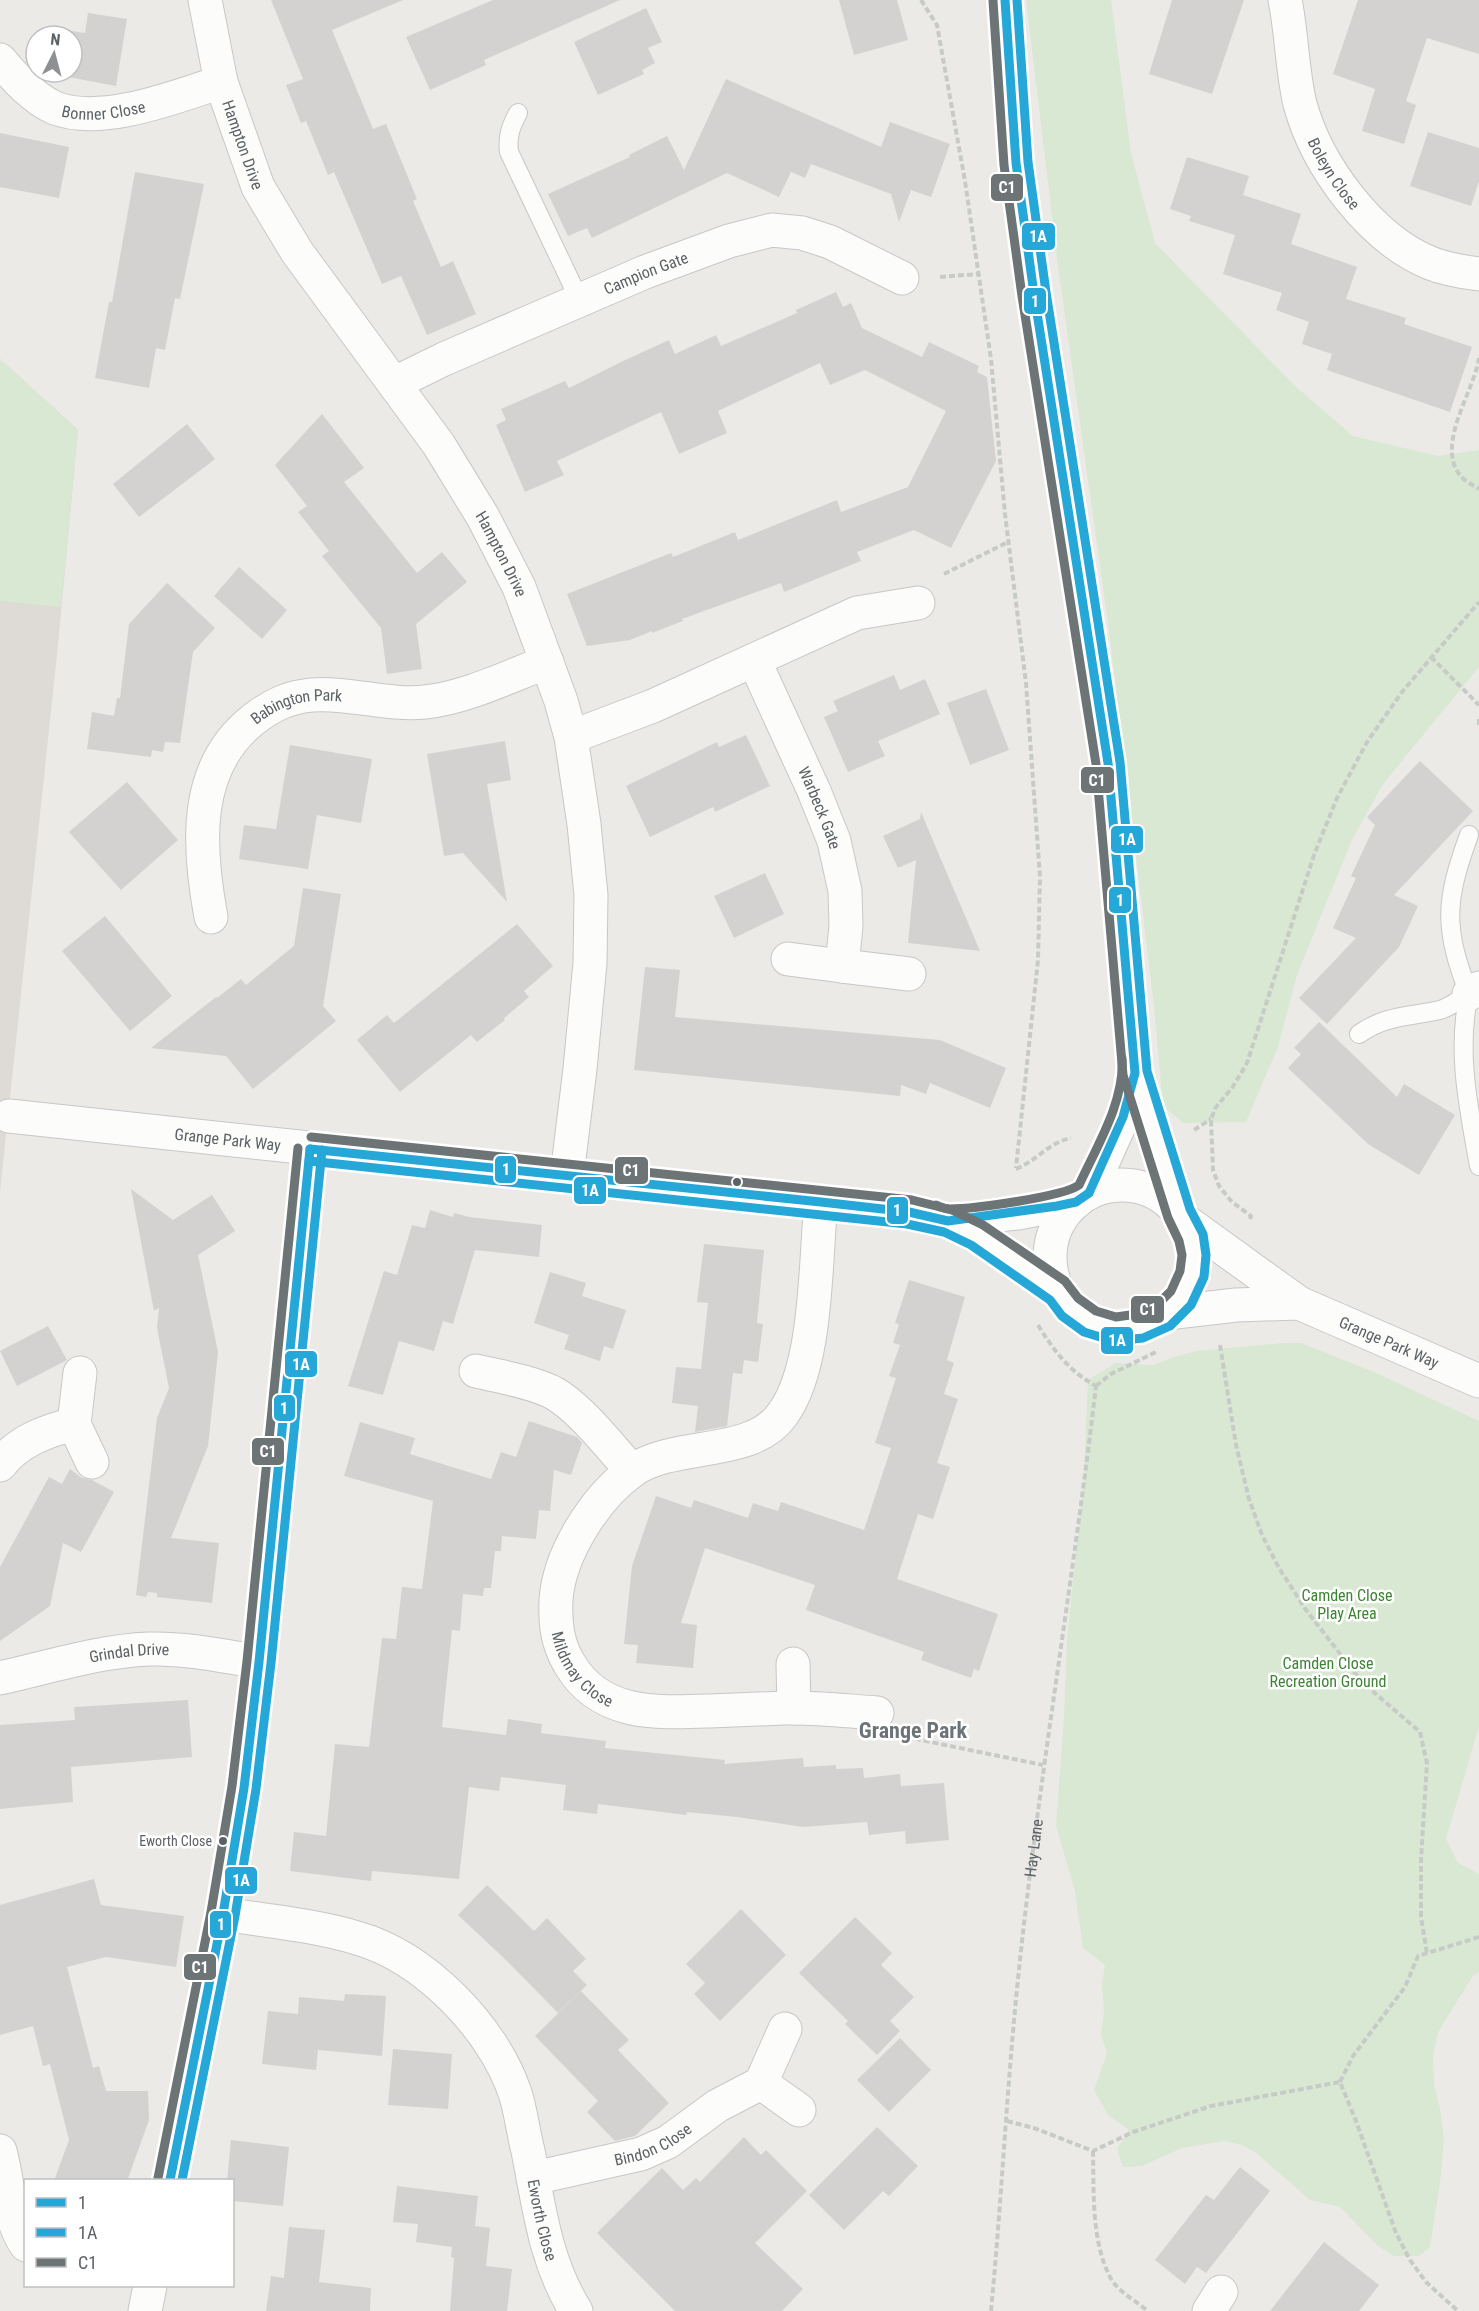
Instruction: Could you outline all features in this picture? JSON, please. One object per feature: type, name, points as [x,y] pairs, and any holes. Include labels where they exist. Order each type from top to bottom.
[{"type":"street","name":"Hampton Drive","points":[[205,0],[221,82],[258,187],[297,252],[439,445],[483,517],[519,587],[547,662],[571,737],[584,824],[591,896],[590,963],[567,1175]]},
{"type":"street","points":[[1005,0],[1016,163],[1108,763],[1135,1073],[1181,1217]]},
{"type":"street","name":"Boleyn Close","points":[[1286,0],[1300,105],[1320,155],[1348,197],[1378,229],[1404,248],[1430,263],[1479,274]]},
{"type":"street","name":"Bonner Close","points":[[0,60],[30,92],[56,108],[88,113],[129,110],[221,82]]},
{"type":"street","name":"Campion Gate","points":[[395,383],[579,299],[687,255],[772,230],[802,233],[830,242],[902,278]]},
{"type":"street","points":[[571,737],[652,706],[857,614],[918,603]]},
{"type":"street","name":"Warbeck Gate","points":[[754,660],[814,791],[834,841],[845,891],[846,926],[842,966]]},
{"type":"street","name":"Babington Park","points":[[211,916],[207,898],[202,815],[209,781],[234,735],[260,714],[292,698],[331,694],[397,702],[427,702],[461,693],[547,662]]},
{"type":"street","points":[[788,958],[909,974]]},
{"type":"street","points":[[1082,1198],[1123,1117],[1135,1073]]},
{"type":"street","name":"Grange Park Way","points":[[4,1116],[909,1212],[948,1221],[977,1235],[1058,1291],[1070,1307],[1082,1317],[1115,1329],[1154,1322],[1167,1313],[1184,1294],[1193,1268],[1191,1237],[1181,1217]]},
{"type":"street","points":[[170,2179],[223,1914],[244,1788],[259,1662],[310,1149]]},
{"type":"street","name":"Grange Park Way","points":[[948,1221],[1018,1213],[1082,1198],[1109,1186],[1134,1186],[1146,1189],[1162,1197],[1181,1217],[1299,1303],[1479,1381]]},
{"type":"street","name":"Grange Park Way","points":[[1058,1291],[1051,1267],[1051,1244],[1060,1221],[1082,1198]]},
{"type":"street","name":"Mildmay Close","points":[[820,1202],[806,1355],[801,1380],[782,1416],[768,1429],[750,1438],[652,1460],[632,1471],[613,1488],[581,1530],[569,1551],[560,1576],[555,1619],[559,1642],[575,1674],[587,1688],[625,1707],[647,1711],[677,1712],[794,1708],[877,1713]]},
{"type":"street","name":"Grange Park Way","points":[[1167,1313],[1236,1305],[1299,1303]]},
{"type":"street","points":[[476,1371],[530,1384],[552,1392],[570,1404],[632,1471]]},
{"type":"street","points":[[81,1373],[74,1424],[92,1462]]},
{"type":"street","points":[[0,1465],[43,1431],[74,1424]]},
{"type":"street","name":"Grindal Drive","points":[[0,1678],[105,1654],[149,1649],[175,1650],[259,1662]]},
{"type":"street","points":[[793,1664],[794,1708]]},
{"type":"street","name":"Eworth Close","points":[[223,1914],[320,1929],[359,1938],[391,1952],[429,1977],[458,2002],[482,2032],[500,2061],[514,2092],[534,2178],[543,2232],[556,2271],[576,2311]]},
{"type":"street","points":[[785,2029],[761,2083],[799,2110]]},
{"type":"street","name":"Bindon Close","points":[[534,2178],[632,2156],[668,2142],[717,2106],[761,2083]]},
{"type":"street","points":[[0,2151],[12,2216],[19,2236],[24,2242]]},
{"type":"lane","points":[[518,113],[508,140],[509,152],[579,299]]},
{"type":"lane","points":[[1469,835],[1455,874],[1450,897],[1449,918],[1451,940],[1474,991],[1465,1010],[1464,1054],[1466,1094],[1479,1166]]},
{"type":"lane","points":[[1359,1034],[1373,1024],[1388,1019],[1443,1009],[1474,991]]},
{"type":"path","points":[[921,0],[937,25],[965,181],[992,359],[1008,542],[1026,683],[1040,877],[1038,960],[1016,1168]]},
{"type":"path","points":[[1479,358],[1458,417],[1453,450],[1454,464],[1460,476],[1479,489]]},
{"type":"path","points":[[918,603],[946,571],[1008,542]]},
{"type":"path","points":[[1240,1262],[1251,1216],[1232,1202],[1219,1186],[1213,1170],[1211,1119],[1216,1107],[1232,1088],[1247,1063],[1314,855],[1337,798],[1367,742],[1431,657],[1479,602]]},
{"type":"path","points":[[1431,657],[1479,705]]},
{"type":"path","points":[[1479,719],[1479,727]]},
{"type":"path","points":[[1236,1305],[1233,1333],[1219,1335],[1236,1445],[1249,1499],[1262,1535],[1279,1568],[1306,1610],[1362,1682],[1420,1732],[1427,1763],[1421,1860],[1421,1917],[1427,1954]]},
{"type":"path","points":[[1036,1323],[1068,1367],[1080,1378],[1096,1386],[1111,1374],[1167,1348]]},
{"type":"path","name":"Hay Lane","points":[[991,2311],[1016,2000],[1043,1765],[1079,1533],[1096,1386]]},
{"type":"path","points":[[877,1713],[892,1734],[1043,1765]]},
{"type":"path","points":[[1458,2311],[1426,2282],[1401,2242],[1340,2082],[1353,2056],[1406,1987],[1418,1956],[1479,1938]]},
{"type":"path","points":[[1007,2121],[1034,2128],[1093,2151],[1133,2132],[1211,2106],[1340,2082]]},
{"type":"path","points":[[1093,2151],[1095,2210],[1100,2245],[1110,2278],[1122,2291],[1148,2311]]},
{"type":"shaded area","points":[[0,359],[78,430],[58,645],[0,1192]]},
{"type":"green space","points":[[1026,0],[1111,0],[1131,153],[1155,243],[1294,385],[1353,436],[1438,456],[1479,450],[1479,667],[1383,784],[1351,842],[1297,975],[1278,1047],[1246,1122],[1183,1123],[1163,1106],[1154,1007],[1108,623],[1058,266]]},
{"type":"green space","points":[[0,359],[78,430],[61,607],[0,601]]},
{"type":"green space","name":"Camden Close Recreation Ground","points":[[1301,1343],[1374,1372],[1479,1421],[1479,1726],[1446,1839],[1458,1863],[1479,1874],[1479,1972],[1473,1976],[1438,2032],[1433,2056],[1434,2085],[1444,2140],[1430,2247],[1419,2256],[1394,2256],[1378,2246],[1340,2207],[1310,2200],[1255,2152],[1242,2145],[1224,2141],[1182,2148],[1142,2166],[1123,2167],[1117,2149],[1129,2130],[1108,2115],[1094,2090],[1107,2053],[1101,2034],[1104,2011],[1102,1984],[1105,1965],[1083,1948],[1075,1891],[1056,1826],[1067,1640],[1084,1475],[1088,1380],[1116,1363],[1153,1365],[1197,1351]]},
{"type":"building","points":[[271,0],[403,0],[332,30],[373,129],[386,124],[417,199],[413,201],[441,267],[453,261],[476,314],[427,335],[401,276],[382,284],[334,172],[328,175],[306,121],[301,123],[286,85],[303,79]]},
{"type":"building","points":[[493,0],[620,0],[484,60],[486,65],[430,90],[406,37]]},
{"type":"building","points":[[839,0],[897,0],[908,40],[854,55]]},
{"type":"building","points":[[1172,0],[1244,0],[1212,94],[1149,74]]},
{"type":"building","points":[[1358,0],[1479,0],[1479,54],[1427,38],[1406,101],[1416,105],[1404,144],[1362,131],[1375,89],[1333,74]]},
{"type":"building","points":[[646,8],[662,42],[648,48],[655,63],[642,70],[644,74],[598,95],[574,42]]},
{"type":"building","points":[[88,13],[127,19],[116,86],[84,80],[85,33]]},
{"type":"building","points":[[726,79],[881,147],[890,122],[950,144],[931,197],[911,190],[899,222],[891,194],[811,164],[805,178],[791,172],[779,197],[727,173],[592,238],[587,228],[568,236],[548,194],[630,157],[629,155],[667,136],[684,170]]},
{"type":"building","points":[[1428,132],[1479,148],[1479,181],[1471,206],[1410,186]]},
{"type":"building","points":[[0,133],[69,147],[59,198],[0,187]]},
{"type":"building","points":[[1187,157],[1249,176],[1243,195],[1301,214],[1291,244],[1357,267],[1346,299],[1406,318],[1404,324],[1472,347],[1450,412],[1327,370],[1332,354],[1302,344],[1309,322],[1276,310],[1282,293],[1223,274],[1235,235],[1189,221],[1191,216],[1170,209]]},
{"type":"building","points":[[135,172],[204,184],[180,299],[175,298],[165,350],[156,348],[149,388],[95,378],[109,302],[112,302]]},
{"type":"building","points":[[836,292],[843,307],[851,303],[862,328],[922,357],[929,342],[979,366],[977,372],[987,377],[996,461],[951,548],[914,530],[857,552],[861,561],[784,592],[781,583],[682,619],[683,621],[652,633],[652,631],[630,640],[587,646],[567,594],[671,553],[673,557],[735,532],[738,540],[837,500],[841,512],[908,487],[946,411],[865,370],[830,385],[820,363],[718,411],[727,433],[679,454],[661,412],[557,461],[564,475],[525,492],[496,425],[506,420],[501,409],[565,381],[569,388],[669,340],[675,354],[716,335],[721,346],[797,313],[796,310]]},
{"type":"building","points":[[322,414],[364,468],[344,482],[417,573],[442,552],[467,582],[416,624],[422,669],[387,674],[381,628],[322,556],[329,551],[298,512],[307,506],[275,465]]},
{"type":"building","points":[[187,424],[215,459],[139,517],[113,484]]},
{"type":"building","points":[[239,567],[287,610],[262,639],[214,596]]},
{"type":"building","points":[[167,583],[215,628],[193,652],[180,743],[165,742],[163,752],[152,750],[151,757],[87,749],[92,712],[114,716],[117,698],[120,698],[129,624]]},
{"type":"building","points":[[894,675],[900,690],[925,679],[940,714],[878,741],[885,756],[848,772],[824,717],[838,711],[833,701]]},
{"type":"building","points":[[986,689],[1009,750],[970,765],[947,703]]},
{"type":"building","points":[[746,735],[770,786],[715,812],[713,807],[650,837],[626,786],[717,742],[719,747]]},
{"type":"building","points":[[505,741],[511,780],[487,784],[507,902],[463,853],[444,856],[427,754]]},
{"type":"building","points":[[290,745],[372,759],[361,823],[317,815],[308,869],[239,859],[244,825],[276,829]]},
{"type":"building","points":[[1420,761],[1473,811],[1394,895],[1418,906],[1399,947],[1327,1024],[1299,998],[1356,938],[1333,928],[1356,878],[1351,876],[1375,825],[1367,817]]},
{"type":"building","points":[[127,782],[178,840],[121,890],[69,832]]},
{"type":"building","points":[[921,812],[980,951],[908,943],[916,860],[898,868],[883,836],[920,819]]},
{"type":"building","points":[[765,873],[784,914],[734,938],[714,896]]},
{"type":"building","points":[[303,888],[341,894],[323,1006],[336,1021],[253,1089],[226,1056],[151,1048],[241,979],[246,985],[294,946]]},
{"type":"building","points":[[105,916],[172,996],[130,1031],[62,951]]},
{"type":"building","points":[[517,924],[553,966],[524,991],[529,997],[504,1018],[505,1020],[477,1042],[471,1035],[400,1092],[357,1040],[387,1015],[394,1023]]},
{"type":"building","points":[[645,967],[680,970],[675,1017],[940,1040],[1006,1068],[990,1108],[930,1083],[926,1094],[901,1085],[900,1096],[634,1070]]},
{"type":"building","points":[[1319,1022],[1397,1097],[1404,1084],[1455,1115],[1419,1175],[1368,1144],[1288,1068],[1301,1054],[1294,1048]]},
{"type":"building","points":[[131,1189],[173,1220],[212,1195],[235,1231],[198,1255],[218,1352],[208,1446],[171,1538],[219,1543],[212,1603],[157,1597],[157,1593],[148,1592],[146,1597],[136,1595],[157,1418],[169,1388],[157,1328],[159,1308],[154,1311]]},
{"type":"building","points":[[430,1210],[453,1217],[454,1213],[469,1217],[542,1225],[539,1257],[475,1250],[453,1324],[443,1321],[434,1351],[399,1341],[383,1395],[348,1386],[384,1271],[397,1275],[412,1225],[425,1228]]},
{"type":"building","points":[[704,1244],[764,1250],[757,1323],[763,1324],[758,1362],[744,1360],[742,1374],[733,1373],[727,1426],[695,1432],[698,1406],[672,1403],[676,1367],[701,1369],[708,1303],[697,1302]]},
{"type":"building","points":[[550,1272],[586,1283],[582,1296],[626,1310],[613,1349],[604,1346],[600,1361],[564,1349],[569,1335],[534,1323]]},
{"type":"building","points":[[909,1280],[965,1297],[947,1360],[954,1363],[944,1394],[958,1399],[937,1463],[950,1467],[933,1519],[918,1514],[897,1579],[998,1614],[979,1671],[974,1669],[971,1678],[921,1660],[924,1652],[806,1610],[815,1585],[705,1548],[681,1623],[697,1625],[693,1668],[636,1663],[638,1645],[624,1644],[632,1566],[656,1496],[691,1508],[694,1500],[748,1518],[753,1503],[778,1511],[781,1502],[864,1530],[891,1448],[875,1443],[896,1378],[889,1376],[900,1345],[893,1343],[899,1324],[895,1323]]},
{"type":"building","points":[[48,1326],[67,1360],[17,1386],[0,1351]]},
{"type":"building","points":[[529,1421],[577,1437],[582,1443],[571,1475],[554,1470],[550,1511],[539,1510],[536,1539],[502,1536],[501,1551],[495,1551],[491,1588],[484,1588],[483,1596],[463,1594],[460,1631],[452,1630],[442,1727],[506,1735],[508,1719],[542,1724],[541,1733],[606,1741],[605,1748],[725,1760],[724,1764],[803,1758],[804,1767],[836,1765],[836,1769],[863,1768],[864,1778],[900,1774],[901,1786],[944,1783],[949,1840],[906,1844],[905,1831],[869,1835],[867,1822],[803,1827],[737,1817],[687,1812],[686,1815],[598,1804],[597,1814],[563,1810],[566,1785],[501,1777],[499,1791],[469,1787],[459,1879],[372,1871],[371,1881],[290,1871],[294,1832],[326,1836],[335,1744],[369,1747],[382,1638],[396,1639],[402,1587],[422,1589],[433,1501],[344,1476],[360,1422],[415,1438],[410,1454],[491,1479],[501,1452],[516,1457]]},
{"type":"building","points":[[70,1469],[82,1478],[92,1480],[114,1492],[81,1552],[63,1543],[50,1606],[0,1641],[0,1567],[49,1477],[62,1484]]},
{"type":"building","points":[[188,1700],[192,1757],[71,1767],[73,1802],[0,1809],[0,1725],[75,1720],[74,1707]]},
{"type":"building","points":[[94,1879],[101,1905],[184,1916],[176,1967],[106,1957],[67,1967],[93,2068],[99,2066],[106,2091],[148,2091],[149,2120],[128,2179],[55,2179],[69,2140],[50,2064],[43,2066],[33,2026],[0,2035],[0,1905]]},
{"type":"building","points":[[487,1885],[534,1931],[547,1918],[586,1959],[573,1971],[587,1985],[558,2013],[458,1915]]},
{"type":"building","points":[[741,1909],[786,1955],[720,2021],[694,1994],[705,1983],[686,1964]]},
{"type":"building","points":[[855,1917],[892,1953],[881,1965],[914,1997],[890,2021],[900,2031],[877,2055],[845,2024],[848,2021],[799,1973]]},
{"type":"building","points":[[581,1991],[629,2040],[618,2050],[669,2103],[635,2136],[615,2141],[587,2112],[598,2101],[535,2036]]},
{"type":"building","points":[[345,1994],[386,1996],[382,2056],[318,2050],[316,2070],[262,2064],[268,2011],[298,2014],[299,1997],[344,2001]]},
{"type":"building","points":[[900,2038],[931,2070],[889,2112],[857,2080]]},
{"type":"building","points":[[393,2049],[452,2054],[448,2109],[388,2105]]},
{"type":"building","points":[[877,2127],[918,2166],[889,2196],[883,2191],[844,2230],[809,2195]]},
{"type":"building","points":[[744,2137],[761,2155],[766,2150],[807,2191],[755,2243],[803,2289],[782,2311],[675,2311],[597,2233],[662,2168],[683,2190],[696,2178],[700,2182]]},
{"type":"building","points":[[231,2140],[289,2147],[283,2206],[234,2201],[234,2179],[227,2179]]},
{"type":"building","points":[[1240,2167],[1270,2191],[1206,2273],[1197,2267],[1185,2284],[1155,2260],[1206,2195],[1214,2200]]},
{"type":"building","points":[[397,2186],[478,2196],[475,2226],[490,2228],[486,2266],[512,2269],[507,2311],[450,2311],[454,2258],[451,2257],[452,2247],[416,2242],[418,2224],[393,2222]]},
{"type":"building","points":[[289,2227],[325,2230],[319,2282],[371,2288],[370,2311],[266,2311],[271,2276],[284,2278]]},
{"type":"building","points":[[1324,2242],[1379,2285],[1359,2311],[1270,2311]]},
{"type":"transit line","name":"1","points":[[1005,0],[1016,163],[1034,294],[1108,763],[1135,1073],[1123,1117],[1089,1193]]},
{"type":"transit line","name":"1A","points":[[309,1161],[907,1224],[944,1232],[971,1245],[1050,1300],[1062,1316],[1084,1332],[1113,1341],[1143,1338],[1170,1326],[1191,1305],[1204,1277],[1206,1255],[1203,1234],[1190,1209],[1147,1071],[1120,762],[1046,292],[1028,162],[1017,0]]},
{"type":"transit line","name":"C1","points":[[311,1137],[912,1200],[952,1210],[983,1225],[1065,1281],[1078,1298],[1096,1311],[1116,1317],[1137,1314],[1156,1306],[1171,1291],[1180,1271],[1182,1255],[1179,1241],[1168,1218],[1123,1075],[1096,764],[1022,296],[1004,165],[993,1]]},
{"type":"transit line","name":"C1","points":[[936,1205],[950,1209],[996,1205],[1055,1194],[1079,1185],[1114,1107],[1122,1074],[1122,1058]]},
{"type":"transit line","name":"C1","points":[[158,2178],[211,1912],[232,1786],[247,1661],[298,1148]]},
{"type":"transit line","name":"1","points":[[310,1149],[821,1202],[909,1212],[948,1221],[1057,1206],[1076,1202],[1089,1193]]},
{"type":"transit line","name":"1","points":[[170,2179],[223,1914],[244,1788],[259,1662],[310,1149]]},
{"type":"transit line","name":"1A","points":[[182,2179],[235,1916],[256,1789],[271,1663],[322,1150]]},
{"type":"place","name":"Eworth Close","points":[[223,1841]]},
{"type":"district","name":"Grange Park","points":[[913,1730]]},
{"type":"park label","name":"Camden Close Play Area","points":[[1347,1604]]}]
